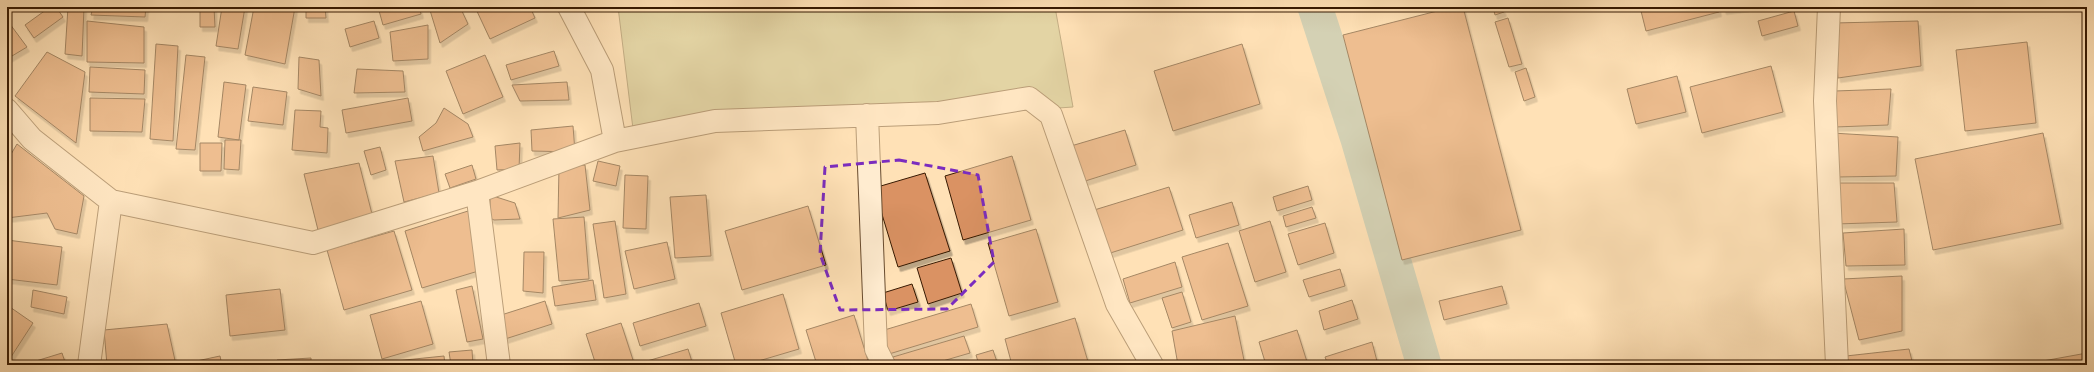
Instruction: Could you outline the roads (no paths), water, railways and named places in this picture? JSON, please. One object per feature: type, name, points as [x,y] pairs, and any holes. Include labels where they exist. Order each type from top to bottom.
[{"type":"street","points":[[569,7],[602,70],[615,141]]},
{"type":"street","points":[[1830,7],[1825,101],[1837,365]]},
{"type":"street","points":[[7,110],[32,139],[111,202],[313,243],[477,192],[615,141],[714,121],[938,113],[1029,98],[1051,116],[1117,304],[1152,365]]},
{"type":"street","points":[[867,115],[876,349],[884,365]]},
{"type":"street","points":[[477,192],[499,365]]},
{"type":"street","points":[[89,365],[111,202]]},
{"type":"waterway","points":[[1315,7],[1358,139],[1424,365]]}]
